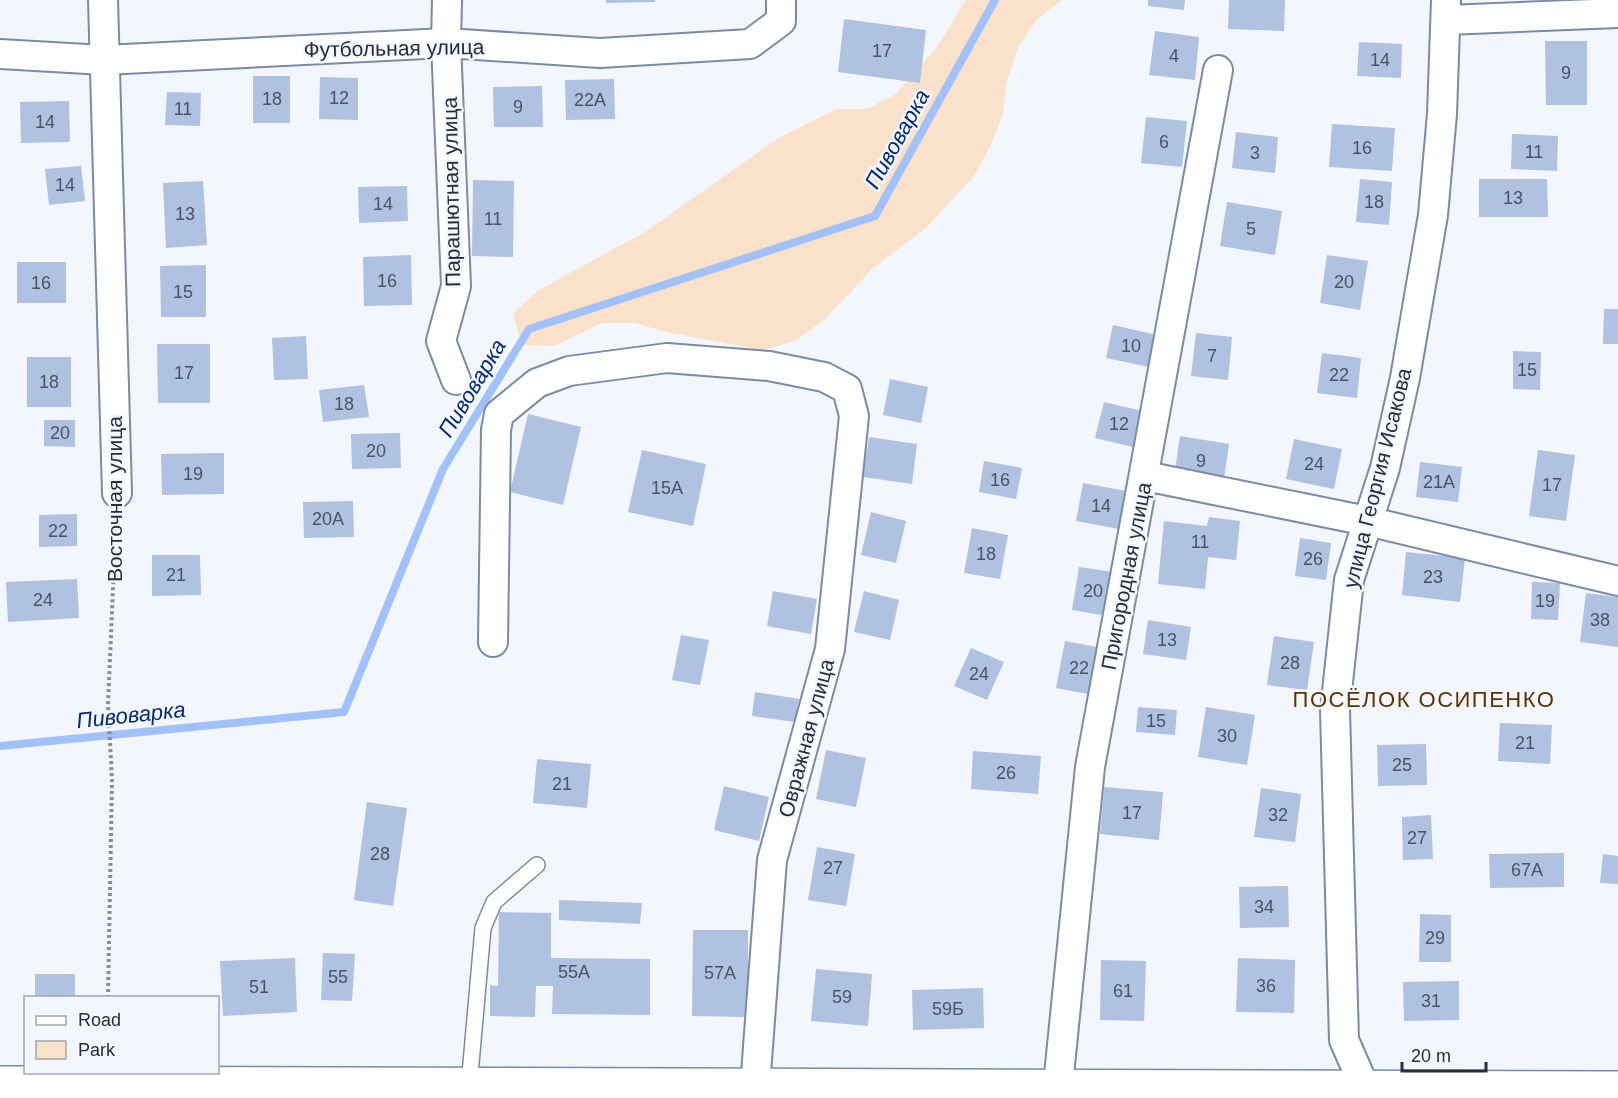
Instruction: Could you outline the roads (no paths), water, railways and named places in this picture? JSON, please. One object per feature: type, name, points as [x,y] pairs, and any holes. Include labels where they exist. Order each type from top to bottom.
[{"type":"street","name":"Восточная улица","points":[[103,0],[117,493]]},
{"type":"street","name":"Парашютная улица","points":[[447,0],[446,43],[456,286],[441,341],[456,380]]},
{"type":"street","name":"Футбольная улица","points":[[0,54],[104,60],[446,43],[600,53],[750,44],[781,10]]},
{"type":"street","points":[[1446,10],[1618,13]]},
{"type":"street","name":"улица Георгия Исакова","points":[[1365,1093],[1344,1040],[1335,710],[1349,580],[1366,521],[1385,468],[1405,378],[1433,214],[1446,10]]},
{"type":"street","name":"Пригородная улица","points":[[1058,1085],[1090,767],[1218,70]]},
{"type":"street","name":"Овражная улица","points":[[493,642],[496,430],[499,414],[537,384],[569,371],[667,358],[769,366],[824,377],[848,389],[854,416],[831,649],[772,860],[755,1087]]},
{"type":"street","points":[[1145,476],[1366,521],[1618,581]]},
{"type":"street","points":[[0,1083],[107,1092],[469,1086],[534,1092],[755,1087],[950,1092],[1058,1085],[1365,1093],[1618,1088]]},
{"type":"lane","points":[[469,1086],[483,928],[494,902],[537,865]]},
{"type":"waterway","name":"Пивоварка","points":[[0,746],[344,712],[443,469],[529,329],[875,216],[995,0]]},
{"type":"district","name":"ПОСЁЛОК ОСИПЕНКО","points":[[1424,699]]}]
